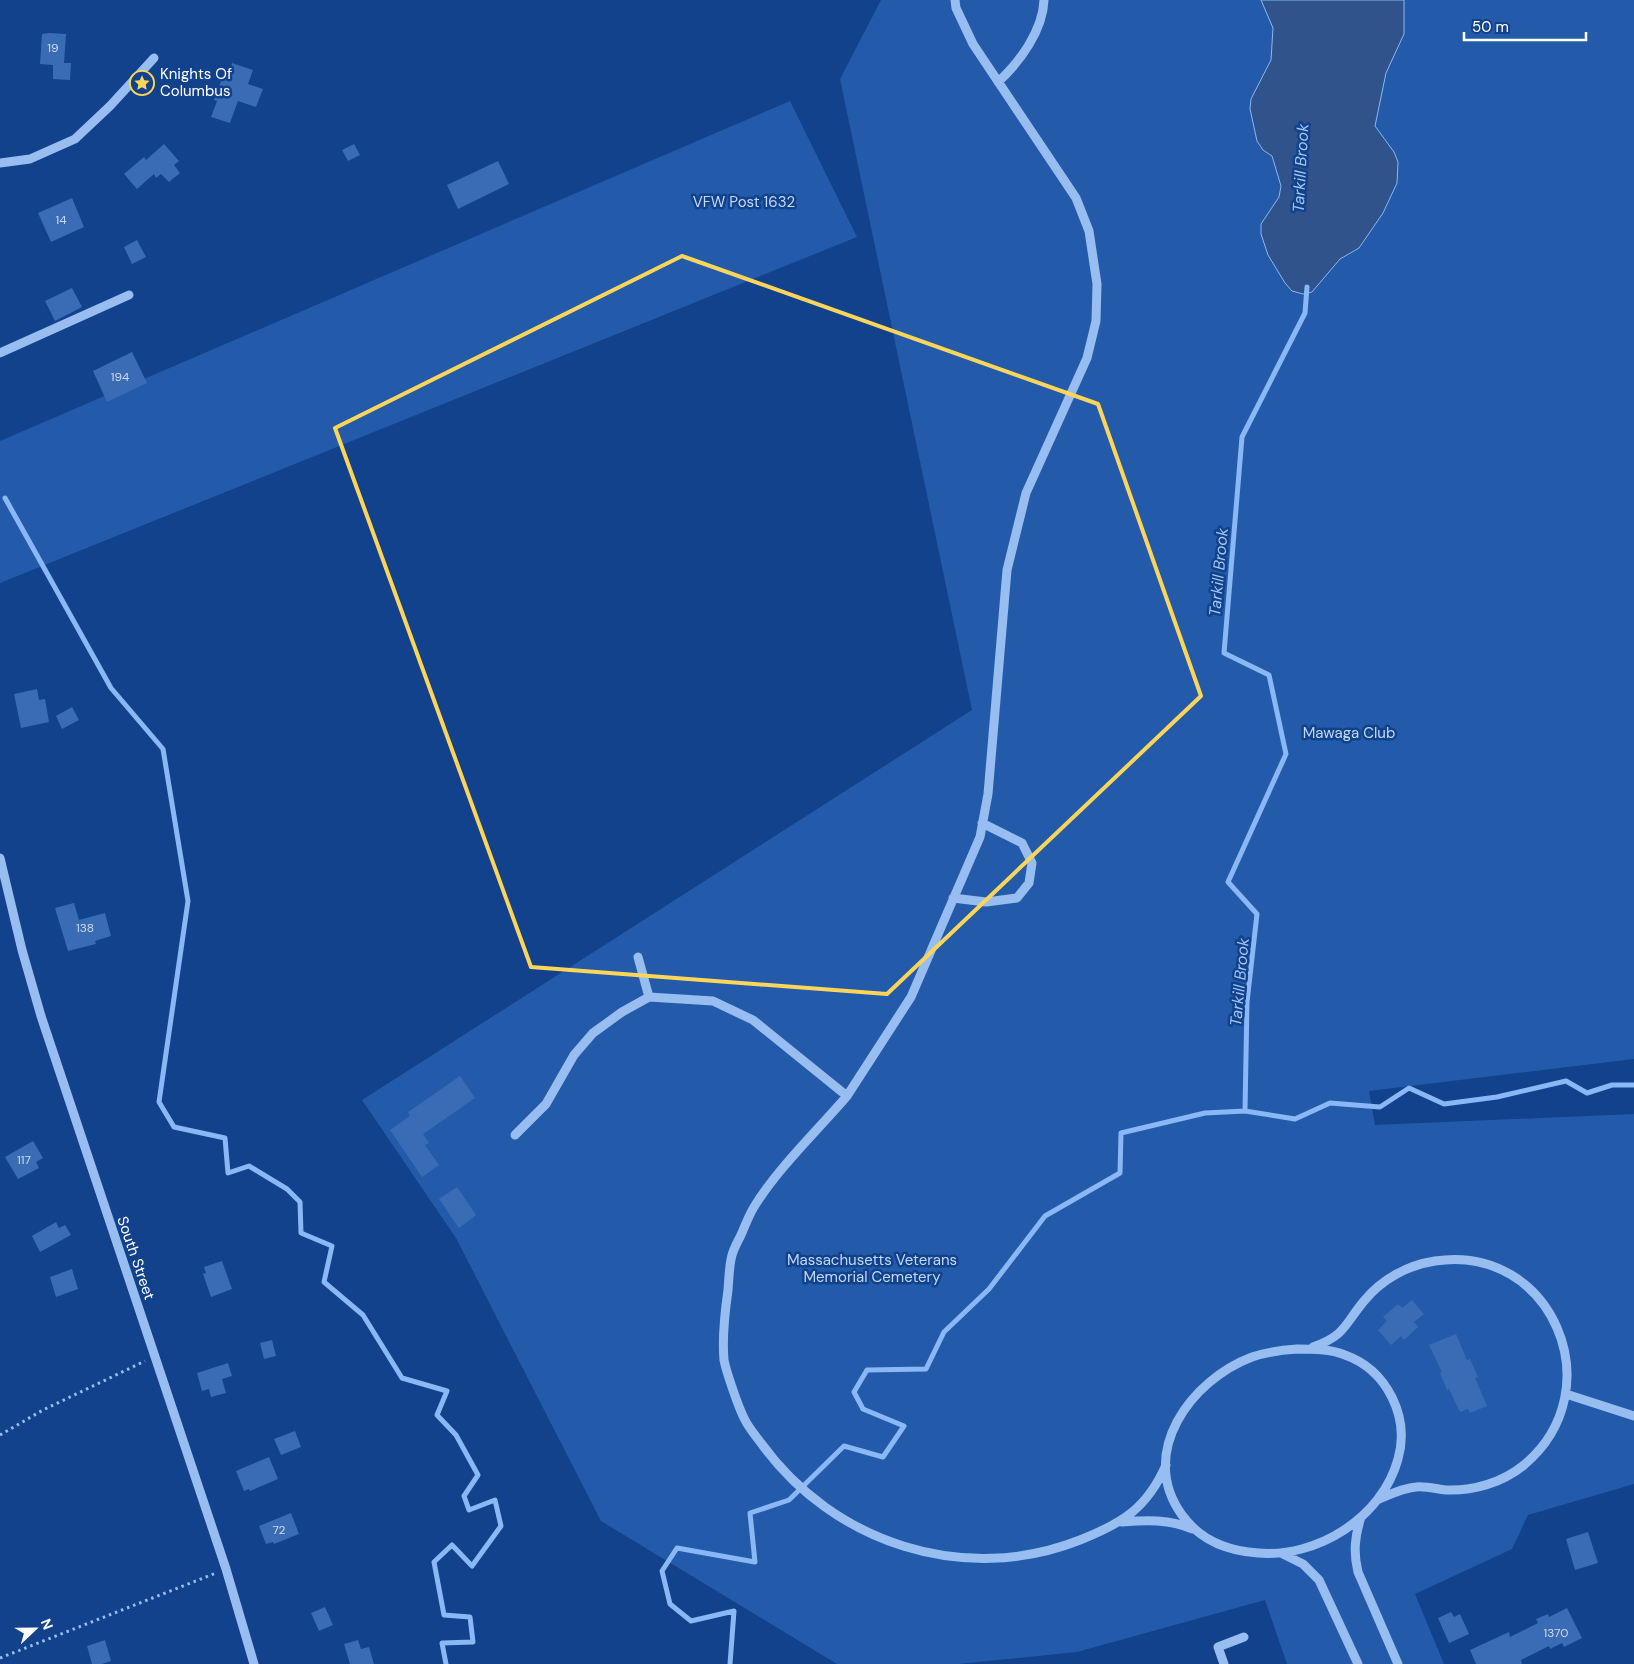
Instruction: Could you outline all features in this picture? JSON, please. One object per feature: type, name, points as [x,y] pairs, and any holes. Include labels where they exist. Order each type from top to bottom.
[{"type":"street","points":[[955,0],[956,8],[973,44],[1076,198],[1089,231],[1097,284],[1096,321],[1087,358],[1026,493],[1007,570],[988,794],[980,837],[911,997],[847,1096],[780,1172],[753,1208],[732,1254],[725,1311],[724,1360],[744,1419],[778,1466],[806,1493],[847,1522],[882,1540],[924,1552],[957,1558],[997,1558],[1021,1556],[1066,1546],[1122,1522],[1142,1520],[1167,1522],[1181,1524],[1197,1531]]},
{"type":"street","points":[[998,82],[1022,57],[1035,32],[1044,7],[1044,0]]},
{"type":"street","points":[[0,163],[30,159],[75,139],[110,106],[154,58]]},
{"type":"street","points":[[0,353],[129,295]]},
{"type":"street","points":[[953,898],[986,902],[1017,898],[1029,883],[1032,863],[1022,843],[982,823]]},
{"type":"street","name":"South Street","points":[[0,858],[40,1016],[226,1569],[254,1664]]},
{"type":"street","points":[[638,957],[649,997]]},
{"type":"street","points":[[515,1136],[546,1104],[574,1055],[593,1033],[622,1012],[649,997],[713,1001],[753,1020],[847,1096]]},
{"type":"street","points":[[1308,1349],[1328,1341],[1342,1331],[1364,1301],[1396,1274],[1420,1264],[1436,1261],[1468,1260],[1499,1269],[1513,1277],[1538,1297],[1556,1324],[1566,1354],[1566,1394],[1560,1417],[1553,1432],[1534,1457],[1508,1476],[1478,1487],[1445,1490],[1415,1487],[1403,1489],[1376,1500]]},
{"type":"street","points":[[1285,1349],[1308,1349],[1336,1352],[1361,1362],[1381,1380],[1391,1396],[1400,1422],[1400,1450],[1392,1476],[1376,1500],[1361,1516],[1344,1530],[1324,1541],[1302,1549],[1280,1553],[1258,1553],[1230,1548],[1212,1542],[1197,1531],[1184,1517],[1174,1501],[1168,1483],[1166,1465],[1170,1437],[1178,1420],[1195,1397],[1212,1381],[1231,1368],[1257,1356],[1285,1349]]},
{"type":"street","points":[[1566,1394],[1634,1416]]},
{"type":"street","points":[[1122,1522],[1146,1500],[1166,1465]]},
{"type":"street","points":[[1361,1516],[1355,1539],[1354,1555],[1358,1572],[1398,1664]]},
{"type":"street","points":[[1280,1553],[1303,1564],[1319,1580],[1358,1664]]},
{"type":"street","points":[[1224,1664],[1218,1647],[1244,1637]]},
{"type":"path","points":[[0,1435],[43,1410],[155,1356]]},
{"type":"path","points":[[0,1658],[226,1569]]},
{"type":"highlighted area","points":[[682,256],[1098,404],[1201,696],[887,994],[531,967],[335,428]]},
{"type":"green space","name":"Massachusetts Veterans Memorial Cemetery","points":[[881,0],[1634,0],[1634,1059],[1369,1091],[1375,1125],[1634,1114],[1634,1484],[1528,1515],[1512,1549],[1415,1594],[1444,1664],[1287,1664],[1265,1600],[1077,1652],[958,1664],[837,1664],[601,1521],[456,1238],[362,1100],[972,710],[840,79]]},
{"type":"green space","name":"VFW Post 1632","points":[[790,101],[857,237],[0,583],[0,441]]},
{"type":"water","points":[[1261,0],[1404,0],[1404,34],[1386,73],[1375,126],[1394,152],[1398,162],[1397,183],[1383,213],[1359,248],[1340,259],[1312,292],[1303,294],[1292,291],[1285,283],[1268,255],[1261,234],[1261,224],[1279,197],[1281,186],[1272,156],[1263,150],[1257,141],[1250,109],[1251,99],[1271,60],[1273,28]]},
{"type":"building","points":[[42,34],[66,34],[64,63],[71,63],[70,80],[53,79],[53,65],[40,64]]},
{"type":"building","points":[[232,63],[253,70],[248,84],[263,89],[256,107],[238,101],[230,123],[211,117],[217,101],[214,100],[225,70],[230,71]]},
{"type":"building","points":[[164,144],[179,161],[174,165],[180,173],[169,182],[161,174],[156,178],[154,174],[137,189],[124,174],[144,157],[146,160]]},
{"type":"building","points":[[354,144],[360,155],[348,161],[342,150]]},
{"type":"building","points":[[498,161],[509,184],[458,209],[447,185]]},
{"type":"building","points":[[72,198],[84,227],[51,242],[38,213]]},
{"type":"building","points":[[137,240],[146,257],[132,264],[124,247]]},
{"type":"building","points":[[72,288],[82,307],[55,321],[45,301]]},
{"type":"building","points":[[132,352],[147,383],[107,402],[93,371]]},
{"type":"building","points":[[37,689],[39,700],[45,699],[49,722],[21,728],[14,694]]},
{"type":"building","points":[[72,707],[79,720],[62,729],[56,716]]},
{"type":"building","points":[[74,903],[79,920],[105,913],[111,936],[95,941],[96,944],[68,951],[55,908]]},
{"type":"building","points":[[460,1076],[475,1098],[423,1134],[429,1143],[425,1145],[439,1165],[422,1177],[390,1130],[410,1116],[408,1112]]},
{"type":"building","points":[[33,1141],[43,1158],[36,1162],[39,1168],[18,1179],[5,1157]]},
{"type":"building","points":[[457,1187],[476,1215],[459,1228],[439,1199]]},
{"type":"building","points":[[56,1222],[59,1228],[65,1225],[71,1235],[40,1252],[32,1236]]},
{"type":"building","points":[[222,1261],[232,1289],[211,1297],[203,1274],[206,1273],[204,1267]]},
{"type":"building","points":[[72,1269],[78,1289],[56,1297],[50,1277]]},
{"type":"building","points":[[1412,1300],[1424,1314],[1414,1322],[1418,1327],[1404,1340],[1401,1336],[1391,1345],[1378,1330],[1387,1321],[1383,1317],[1398,1304],[1402,1308]]},
{"type":"building","points":[[1456,1334],[1467,1360],[1470,1359],[1478,1377],[1475,1378],[1487,1406],[1470,1413],[1468,1409],[1460,1412],[1449,1389],[1447,1390],[1440,1373],[1442,1372],[1429,1345]]},
{"type":"building","points":[[272,1340],[276,1356],[264,1359],[260,1343]]},
{"type":"building","points":[[228,1363],[232,1376],[222,1379],[226,1393],[211,1397],[209,1389],[202,1391],[197,1373]]},
{"type":"building","points":[[295,1431],[301,1447],[281,1455],[274,1439]]},
{"type":"building","points":[[269,1457],[278,1479],[250,1491],[249,1489],[244,1491],[236,1471]]},
{"type":"building","points":[[291,1513],[299,1534],[274,1544],[273,1542],[266,1544],[259,1526]]},
{"type":"building","points":[[1588,1532],[1598,1563],[1575,1570],[1566,1539]]},
{"type":"building","points":[[325,1607],[333,1625],[319,1631],[311,1613]]},
{"type":"building","points":[[1567,1608],[1582,1638],[1564,1647],[1562,1643],[1550,1649],[1549,1646],[1521,1660],[1522,1664],[1476,1664],[1470,1650],[1509,1632],[1510,1637],[1538,1623],[1536,1619],[1548,1614],[1549,1617]]},
{"type":"building","points":[[1451,1612],[1454,1617],[1460,1614],[1469,1634],[1449,1643],[1438,1618]]},
{"type":"building","points":[[105,1640],[111,1661],[102,1664],[92,1664],[87,1646]]},
{"type":"building","points":[[358,1640],[361,1649],[369,1647],[374,1664],[350,1664],[344,1644]]},
{"type":"waterway","name":"Tarkill Brook","points":[[1245,1111],[1247,1002],[1257,914],[1228,882],[1286,754],[1269,675],[1224,653],[1242,437],[1305,313],[1307,287]]},
{"type":"waterway","points":[[5,498],[111,688],[163,749],[188,901],[159,1102],[174,1127],[225,1138],[228,1173],[249,1166],[287,1189],[300,1202],[301,1233],[332,1246],[324,1282],[363,1315],[402,1378],[447,1391],[437,1415],[456,1435],[478,1475],[464,1496],[469,1510],[495,1500],[501,1526],[472,1566],[452,1545],[434,1562],[444,1615],[470,1617],[473,1642],[442,1643],[446,1664]]},
{"type":"waterway","points":[[730,1664],[734,1611],[691,1621],[670,1604],[662,1571],[677,1548],[755,1562],[750,1513],[789,1500],[844,1446],[883,1457],[904,1426],[863,1409],[854,1392],[867,1370],[926,1369],[944,1332],[989,1289],[1045,1216],[1120,1173],[1121,1133],[1205,1113],[1245,1111],[1295,1119],[1330,1103],[1380,1107],[1409,1088],[1444,1104],[1497,1097],[1566,1081],[1587,1093],[1612,1085],[1634,1085]]},
{"type":"place","name":"Knights Of Columbus","points":[[142,83]]},
{"type":"park label","name":"Mawaga Club","points":[[1349,733]]}]
